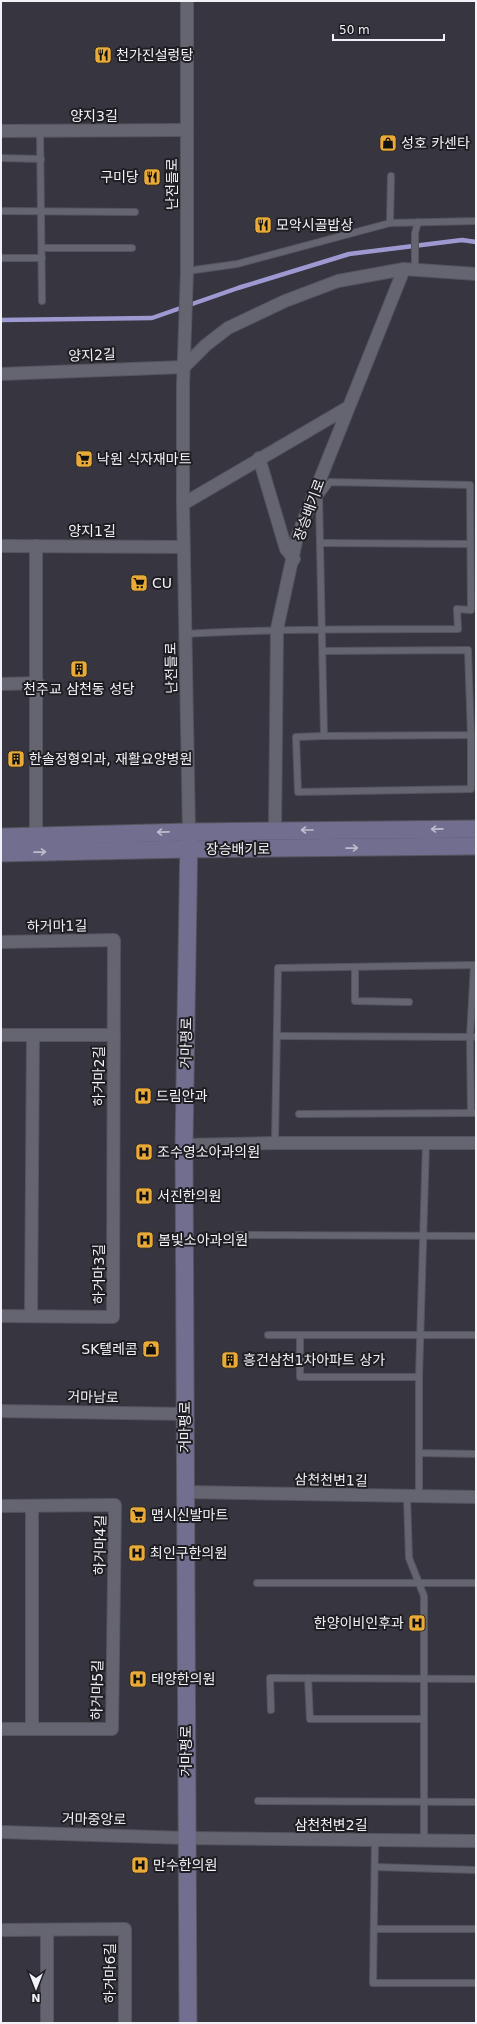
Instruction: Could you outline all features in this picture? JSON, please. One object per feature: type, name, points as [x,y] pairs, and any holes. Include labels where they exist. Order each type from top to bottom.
[{"type":"street","name":"난전들로","points":[[187,1],[183,547],[189,832]]},
{"type":"street","name":"양지3길","points":[[1,131],[187,130]]},
{"type":"street","points":[[184,367],[206,345],[228,328],[285,301],[338,280],[409,268],[476,274]]},
{"type":"street","points":[[183,504],[259,458],[347,408],[409,268]]},
{"type":"street","name":"양지2길","points":[[1,374],[184,367]]},
{"type":"street","name":"장승배기로","points":[[275,830],[277,629],[294,559],[297,536],[347,408]]},
{"type":"street","points":[[259,458],[286,549],[294,559]]},
{"type":"street","name":"양지1길","points":[[1,546],[183,547]]},
{"type":"street","points":[[36,546],[38,683],[36,836]]},
{"type":"street","points":[[1,684],[38,683]]},
{"type":"street","name":"장승배기로","points":[[1,837],[275,830],[476,828]]},
{"type":"street","name":"거마평로","points":[[188,2023],[184,1145],[189,832]]},
{"type":"street","name":"장승배기로","points":[[1,853],[188,848],[476,846]]},
{"type":"street","name":"하거마1길","points":[[1,942],[114,940],[114,1035]]},
{"type":"street","name":"하거마2길","points":[[1,1035],[114,1035],[114,1174]]},
{"type":"street","points":[[31,1316],[33,1035]]},
{"type":"street","points":[[184,1145],[275,1143],[476,1143]]},
{"type":"street","name":"하거마3길","points":[[1,1316],[113,1317],[114,1174]]},
{"type":"street","name":"거마남로","points":[[1,1411],[185,1414]]},
{"type":"street","name":"삼천천변1길","points":[[185,1492],[476,1497]]},
{"type":"street","name":"하거마4길","points":[[1,1506],[115,1505],[113,1620]]},
{"type":"street","points":[[32,1506],[32,1729]]},
{"type":"street","name":"하거마5길","points":[[1,1729],[112,1730],[113,1620]]},
{"type":"street","name":"거마중앙로","points":[[1,1832],[186,1838]]},
{"type":"street","name":"삼천천변2길","points":[[186,1838],[476,1841]]},
{"type":"street","name":"하거마6길","points":[[1,1930],[125,1930],[125,2023]]},
{"type":"street","points":[[47,1930],[47,2023]]},
{"type":"lane","points":[[40,131],[42,301]]},
{"type":"lane","points":[[1,158],[41,159]]},
{"type":"lane","points":[[390,223],[391,176]]},
{"type":"lane","points":[[1,211],[135,212]]},
{"type":"lane","points":[[186,276],[237,264],[390,223],[476,221]]},
{"type":"lane","points":[[409,268],[414,256],[415,233],[418,222]]},
{"type":"lane","points":[[42,248],[132,248]]},
{"type":"lane","points":[[1,258],[42,258]]},
{"type":"lane","points":[[185,634],[277,629],[322,629],[458,629],[457,609],[471,610],[470,485],[330,482],[319,497],[321,543],[322,629],[324,736]]},
{"type":"lane","points":[[321,543],[470,544]]},
{"type":"lane","points":[[323,651],[468,650],[471,735],[471,789],[298,792],[296,737],[471,735]]},
{"type":"lane","points":[[275,1143],[278,968],[475,965],[473,1037],[474,1113],[299,1114]]},
{"type":"lane","points":[[355,967],[355,1001],[409,1002]]},
{"type":"lane","points":[[277,1036],[473,1037]]},
{"type":"lane","points":[[424,1841],[424,1596],[409,1558],[413,1496],[419,1453],[419,1378],[422,1335],[426,1143]]},
{"type":"lane","points":[[235,1235],[476,1236]]},
{"type":"lane","points":[[268,1334],[476,1335]]},
{"type":"lane","points":[[300,1335],[300,1378],[419,1378]]},
{"type":"lane","points":[[419,1453],[476,1454]]},
{"type":"lane","points":[[257,1583],[476,1584]]},
{"type":"lane","points":[[271,1710],[270,1678],[476,1679]]},
{"type":"lane","points":[[308,1678],[310,1719],[424,1719]]},
{"type":"lane","points":[[258,1801],[476,1802]]},
{"type":"lane","points":[[375,1840],[375,1929],[373,1984],[476,1984]]},
{"type":"lane","points":[[375,1867],[476,1870]]},
{"type":"lane","points":[[375,1929],[476,1929]]},
{"type":"waterway","points":[[1,320],[152,318],[238,288],[349,254],[462,240],[476,242]]},
{"type":"place","name":"천가진설렁탕","points":[[103,55]]},
{"type":"place","name":"성호 카센타","points":[[388,143]]},
{"type":"place","name":"구미당","points":[[152,177]]},
{"type":"place","name":"모악시골밥상","points":[[263,225]]},
{"type":"place","name":"낙원 식자재마트","points":[[84,459]]},
{"type":"place","name":"CU","points":[[139,583]]},
{"type":"place","name":"천주교 삼천동 성당","points":[[79,669]]},
{"type":"place","name":"한솔정형외과, 재활요양병원","points":[[16,759]]},
{"type":"place","name":"드림안과","points":[[143,1096]]},
{"type":"place","name":"조수영소아과의원","points":[[144,1152]]},
{"type":"place","name":"서진한의원","points":[[144,1196]]},
{"type":"place","name":"봄빛소아과의원","points":[[145,1240]]},
{"type":"place","name":"SK텔레콤","points":[[151,1349]]},
{"type":"place","name":"흥건삼천1차아파트 상가","points":[[230,1360]]},
{"type":"place","name":"맵시신발마트","points":[[138,1515]]},
{"type":"place","name":"최인구한의원","points":[[137,1553]]},
{"type":"place","name":"한양이비인후과","points":[[417,1623]]},
{"type":"place","name":"태양한의원","points":[[138,1679]]},
{"type":"place","name":"만수한의원","points":[[140,1865]]}]
